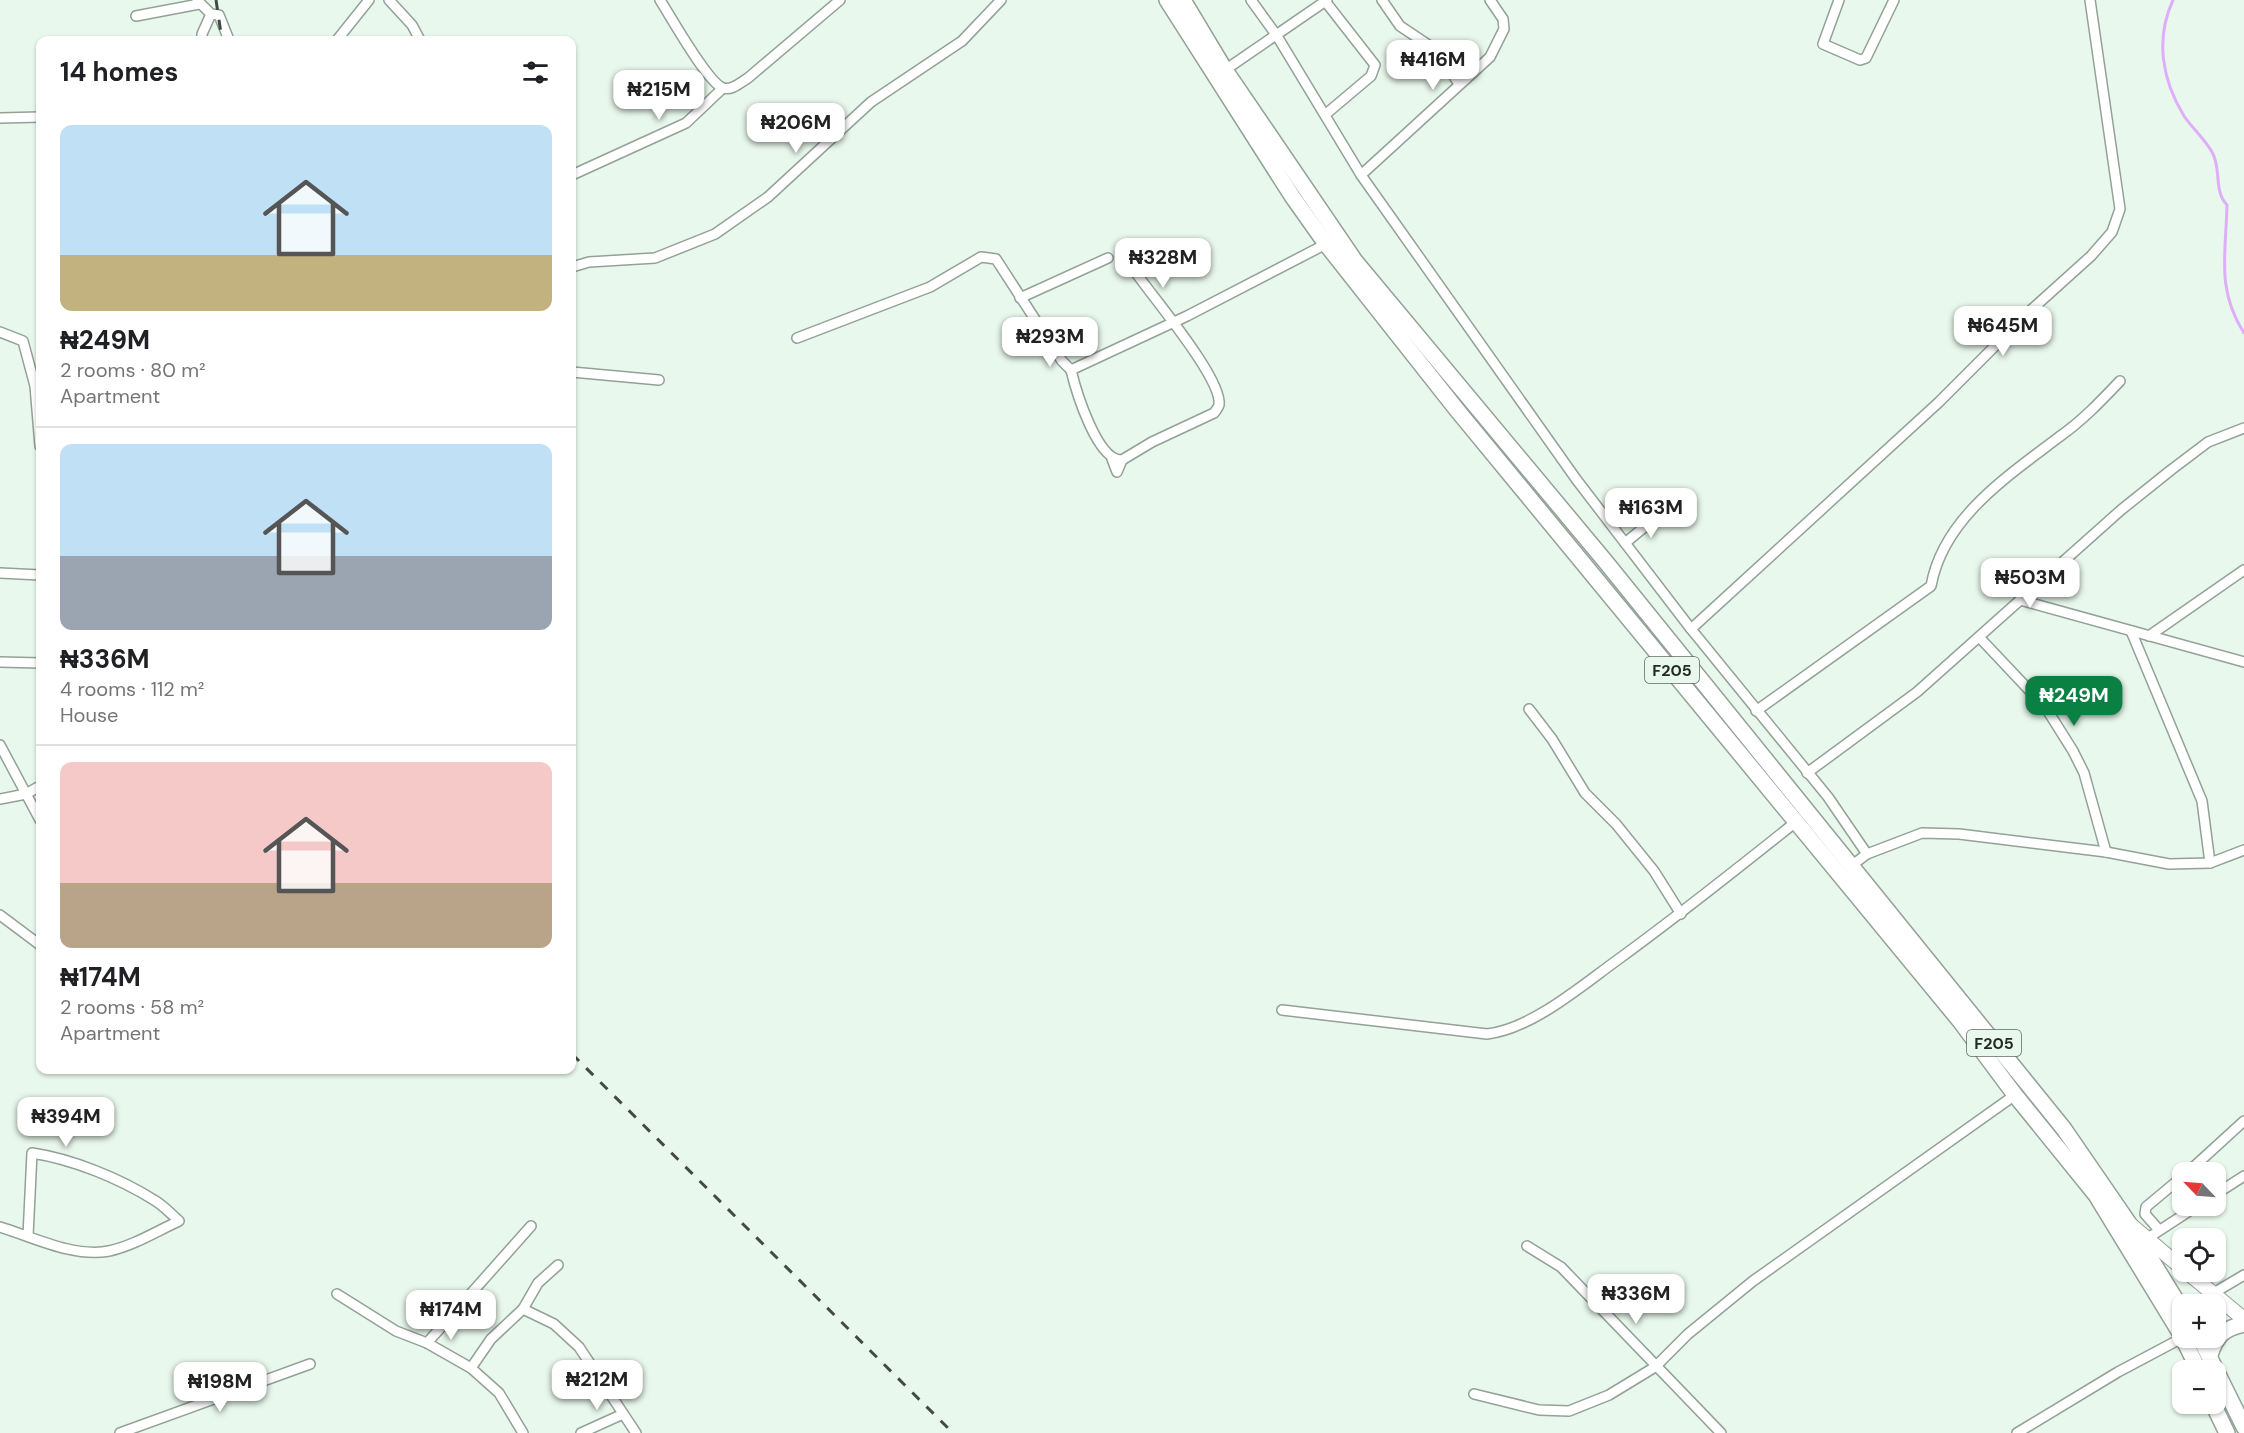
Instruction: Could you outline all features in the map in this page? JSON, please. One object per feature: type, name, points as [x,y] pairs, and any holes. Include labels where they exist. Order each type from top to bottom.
[{"type":"main road","name":"F205","points":[[1167,0],[1292,196],[1326,244],[1457,410],[1960,1021],[2015,1095],[2096,1195],[2172,1319]]},
{"type":"main road","name":"F205","points":[[1183,0],[1225,70],[1355,261],[1472,400],[2064,1129],[2130,1225],[2172,1294]]},
{"type":"main road","points":[[1457,410],[1472,400]]},
{"type":"main road","points":[[2130,1225],[2154,1234],[2172,1256]]},
{"type":"main road","points":[[2198,1282],[2212,1294]]},
{"type":"main road","points":[[2226,1305],[2244,1319]]},
{"type":"main road","points":[[2210,1355],[2222,1332],[2244,1324]]},
{"type":"main road","points":[[2206,1348],[2244,1427]]},
{"type":"main road","points":[[2218,1414],[2227,1433]]},
{"type":"street","points":[[340,36],[369,0]]},
{"type":"street","points":[[389,0],[412,25],[418,36]]},
{"type":"street","points":[[660,0],[709,76],[723,88],[731,89],[748,78],[840,0]]},
{"type":"street","points":[[576,266],[590,262],[655,258],[715,234],[768,197],[871,102],[962,41],[1001,0]]},
{"type":"street","points":[[1251,0],[1277,36],[1326,114],[1361,176],[1576,479],[1691,629],[1828,797],[1867,854]]},
{"type":"street","points":[[1382,0],[1400,26],[1436,50],[1459,84]]},
{"type":"street","points":[[1361,176],[1490,57],[1504,29],[1503,19],[1490,0]]},
{"type":"street","points":[[1839,0],[1823,44],[1860,60],[1866,58],[1894,0]]},
{"type":"street","points":[[1691,629],[1938,402],[2030,311],[2091,256],[2112,232],[2120,209],[2090,0]]},
{"type":"street","points":[[1225,70],[1326,1],[1375,65],[1371,76],[1326,114]]},
{"type":"street","points":[[136,16],[198,2],[211,14],[219,15],[227,36]]},
{"type":"street","points":[[203,36],[211,14]]},
{"type":"street","points":[[576,173],[686,123],[723,88]]},
{"type":"street","points":[[0,118],[36,117]]},
{"type":"street","points":[[1071,370],[1175,322],[1326,244]]},
{"type":"street","points":[[798,338],[930,287],[981,257],[996,259],[1020,298],[1071,370],[1080,404],[1099,442],[1117,459],[1197,423],[1214,413],[1219,405],[1217,393],[1206,372],[1175,322],[1153,298],[1134,270]]},
{"type":"street","points":[[1020,298],[1108,258]]},
{"type":"street","points":[[0,332],[23,341],[36,398]]},
{"type":"street","points":[[576,372],[658,380]]},
{"type":"street","points":[[1756,711],[1931,586],[1934,566],[1955,528],[2022,463],[2060,437],[2120,381]]},
{"type":"street","points":[[1807,773],[1917,692],[2121,510],[2171,470],[2208,442],[2244,428]]},
{"type":"street","points":[[1625,543],[1659,515]]},
{"type":"street","points":[[2149,636],[2244,570]]},
{"type":"street","points":[[0,573],[36,574]]},
{"type":"street","points":[[2020,600],[2244,662]]},
{"type":"street","points":[[2132,631],[2202,801],[2210,863]]},
{"type":"street","points":[[1979,637],[2046,708],[2073,751],[2084,773],[2106,852]]},
{"type":"street","points":[[0,662],[36,663]]},
{"type":"street","points":[[1529,710],[1552,739],[1586,793],[1616,824],[1654,870],[1681,914]]},
{"type":"street","points":[[0,746],[36,813]]},
{"type":"street","points":[[0,799],[26,794],[36,788]]},
{"type":"street","points":[[1282,1010],[1487,1034],[1507,1032],[1570,995],[1681,914],[1797,821]]},
{"type":"street","points":[[1851,866],[1867,854],[1922,833],[1959,834],[2106,852],[2169,864],[2210,863],[2244,850]]},
{"type":"street","points":[[0,915],[36,942]]},
{"type":"street","points":[[1474,1394],[1539,1410],[1569,1411],[1609,1395],[1655,1367],[1688,1335],[1753,1281],[2015,1095]]},
{"type":"street","points":[[2199,1162],[2244,1121]]},
{"type":"street","points":[[0,1227],[28,1236],[69,1249],[97,1252],[112,1250],[179,1221],[155,1200],[104,1175],[45,1155],[32,1154],[28,1236]]},
{"type":"street","points":[[2226,1188],[2244,1176]]},
{"type":"street","points":[[2172,1185],[2145,1208],[2145,1214],[2154,1234],[2182,1216]]},
{"type":"street","points":[[427,1343],[531,1226]]},
{"type":"street","points":[[1527,1246],[1561,1267],[1721,1433]]},
{"type":"street","points":[[471,1368],[491,1339],[523,1309],[538,1283],[558,1265]]},
{"type":"street","points":[[2212,1294],[2244,1275]]},
{"type":"street","points":[[337,1294],[396,1331],[427,1343],[471,1368],[499,1393],[523,1433]]},
{"type":"street","points":[[523,1309],[554,1324],[579,1347],[636,1433]]},
{"type":"street","points":[[2017,1433],[2118,1372],[2172,1343]]},
{"type":"street","points":[[120,1433],[310,1365]]},
{"type":"street","points":[[581,1433],[623,1414]]},
{"type":"waterway","points":[[2173,0],[2164,30],[2166,74],[2176,102],[2212,152],[2217,165],[2220,193],[2227,205],[2226,286],[2235,317],[2244,333]]},
{"type":"railway","points":[[216,0],[221,36]]},
{"type":"railway","points":[[576,1058],[953,1433]]}]
